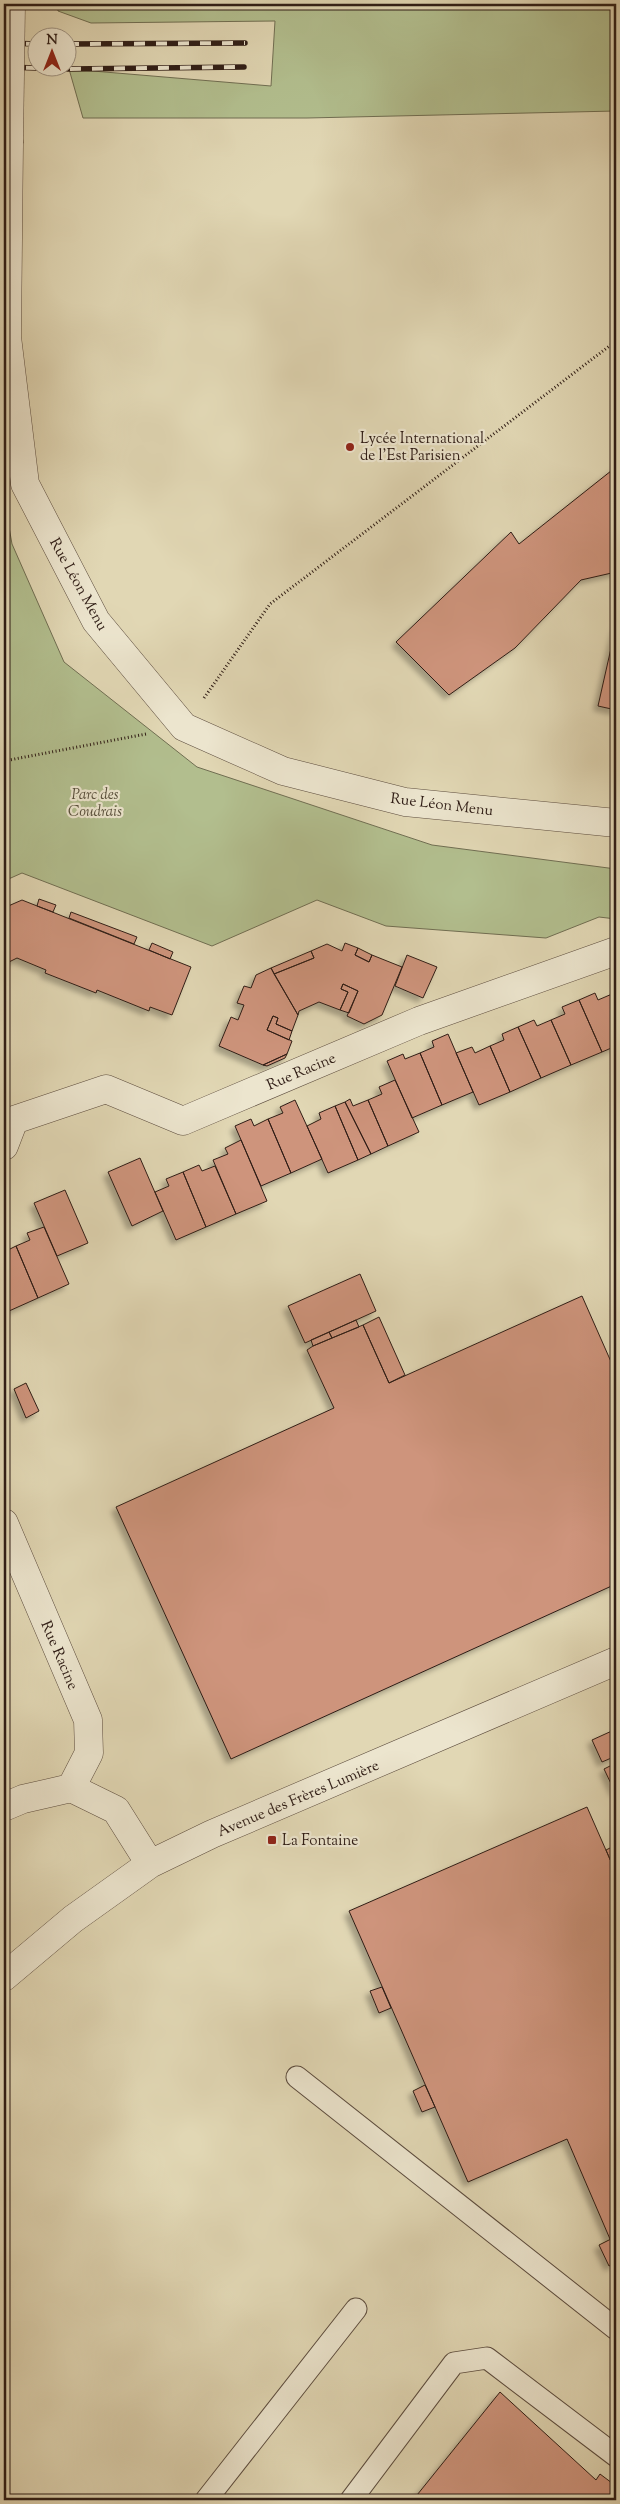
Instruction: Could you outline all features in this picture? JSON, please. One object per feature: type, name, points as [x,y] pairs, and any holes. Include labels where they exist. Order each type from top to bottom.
[{"type":"street","name":"Rue Léon Menu","points":[[11,4],[7,338],[25,484],[96,621],[184,727],[283,772],[405,802],[616,823]]},
{"type":"street","name":"Rue Racine","points":[[4,1146],[14,1120],[106,1089],[183,1121],[419,1021],[616,951]]},
{"type":"street","name":"Rue Racine","points":[[4,1523],[88,1720],[89,1753],[71,1788]]},
{"type":"street","name":"Avenue des Frères Lumière","points":[[4,1977],[73,1919],[150,1864],[221,1831],[616,1662]]},
{"type":"street","points":[[4,1807],[23,1800],[71,1788],[116,1810],[150,1864]]},
{"type":"lane","points":[[297,2077],[616,2329]]},
{"type":"lane","points":[[206,2500],[356,2308]]},
{"type":"lane","points":[[351,2500],[454,2362],[487,2358],[616,2456]]},
{"type":"path","points":[[4,761],[184,727],[270,604],[616,342]]},
{"type":"green space","points":[[57,4],[616,4],[616,111],[307,118],[83,118],[72,78],[78,78],[78,70],[271,86],[275,21],[91,23],[58,11]]},
{"type":"green space","name":"Parc des Coudrais","points":[[4,499],[12,544],[64,662],[197,767],[432,845],[616,869],[616,919],[599,917],[546,938],[386,926],[317,900],[212,946],[22,873],[4,881]]},
{"type":"building","points":[[616,467],[616,572],[581,580],[515,648],[449,695],[396,642],[511,532],[519,544]]},
{"type":"building","points":[[616,626],[616,710],[598,706]]},
{"type":"building","points":[[39,899],[56,905],[53,912],[37,906]]},
{"type":"building","points":[[22,900],[191,967],[172,1015],[150,1007],[149,1011],[97,990],[96,993],[45,973],[46,970],[17,958],[7,963],[4,972],[4,916],[9,914],[6,907]]},
{"type":"building","points":[[71,912],[137,937],[134,944],[69,918]]},
{"type":"building","points":[[152,943],[173,952],[170,959],[149,950]]},
{"type":"building","points":[[345,943],[358,948],[355,955],[369,962],[372,955],[402,967],[382,1015],[364,1024],[347,1016],[358,991],[343,984],[341,989],[348,992],[340,1010],[319,1002],[299,1011],[298,1015],[274,974],[314,958],[311,951],[327,944],[342,951]]},
{"type":"building","points":[[358,948],[372,955],[369,962],[355,955]]},
{"type":"building","points":[[311,951],[314,958],[274,974],[271,968]]},
{"type":"building","points":[[407,955],[437,967],[423,998],[395,986]]},
{"type":"building","points":[[271,968],[298,1015],[292,1031],[276,1024],[278,1018],[273,1016],[267,1030],[292,1041],[287,1054],[263,1065],[219,1046],[231,1017],[238,1020],[244,1005],[237,1003],[244,986],[251,988],[256,975]]},
{"type":"building","points":[[343,984],[358,991],[349,1013],[340,1010],[348,992],[341,989]]},
{"type":"building","points":[[595,993],[598,1000],[612,994],[616,1004],[616,1046],[602,1052],[579,1000]]},
{"type":"building","points":[[579,1000],[602,1052],[571,1065],[551,1020],[565,1014],[562,1007]]},
{"type":"building","points":[[273,1016],[278,1018],[276,1024],[292,1031],[289,1040],[267,1030]]},
{"type":"building","points":[[534,1020],[537,1026],[551,1020],[571,1065],[541,1078],[518,1027]]},
{"type":"building","points":[[518,1027],[541,1078],[510,1092],[490,1046],[504,1040],[502,1034]]},
{"type":"building","points":[[448,1034],[473,1092],[442,1105],[420,1053],[434,1047],[432,1041]]},
{"type":"building","points":[[490,1046],[510,1092],[479,1105],[456,1053],[472,1047],[475,1053]]},
{"type":"building","points":[[420,1053],[442,1105],[412,1118],[387,1061],[403,1054],[405,1059]]},
{"type":"building","points":[[287,1054],[285,1058],[267,1066],[263,1065]]},
{"type":"building","points":[[395,1080],[419,1132],[388,1146],[368,1100],[382,1094],[379,1087]]},
{"type":"building","points":[[350,1099],[353,1106],[368,1100],[388,1146],[371,1154],[345,1102]]},
{"type":"building","points":[[295,1100],[322,1159],[291,1173],[268,1119],[283,1113],[280,1107]]},
{"type":"building","points":[[345,1102],[371,1154],[358,1160],[335,1106]]},
{"type":"building","points":[[335,1106],[358,1160],[328,1173],[307,1126],[321,1119],[319,1113]]},
{"type":"building","points":[[251,1119],[254,1126],[268,1119],[291,1173],[261,1186],[235,1126]]},
{"type":"building","points":[[241,1140],[267,1201],[236,1214],[213,1160],[228,1154],[225,1148]]},
{"type":"building","points":[[140,1158],[163,1211],[132,1226],[108,1172]]},
{"type":"building","points":[[199,1165],[202,1171],[215,1166],[236,1214],[206,1227],[183,1172]]},
{"type":"building","points":[[183,1172],[206,1227],[176,1240],[155,1192],[169,1186],[166,1179]]},
{"type":"building","points":[[65,1190],[88,1243],[57,1256],[34,1203]]},
{"type":"building","points":[[44,1227],[69,1284],[38,1298],[16,1246],[30,1240],[27,1233]]},
{"type":"building","points":[[16,1246],[38,1298],[9,1311],[4,1300],[4,1252]]},
{"type":"building","points":[[360,1274],[376,1311],[305,1343],[288,1306]]},
{"type":"building","points":[[582,1296],[616,1373],[616,1584],[231,1759],[116,1507],[334,1408],[307,1350],[313,1346],[363,1325],[389,1383]]},
{"type":"building","points":[[4,1300],[9,1311],[4,1313]]},
{"type":"building","points":[[379,1317],[405,1375],[389,1383],[363,1325]]},
{"type":"building","points":[[356,1320],[359,1327],[332,1338],[329,1332]]},
{"type":"building","points":[[329,1332],[332,1338],[313,1346],[311,1340]]},
{"type":"building","points":[[26,1383],[39,1411],[26,1418],[14,1389]]},
{"type":"building","points":[[614,1730],[616,1756],[602,1762],[592,1740]]},
{"type":"building","points":[[616,1763],[616,1792],[615,1792],[604,1769]]},
{"type":"building","points":[[587,1807],[616,1873],[616,2253],[567,2139],[468,2182],[349,1911]]},
{"type":"building","points":[[616,1845],[616,1871],[615,1871],[606,1850]]},
{"type":"building","points":[[382,1987],[391,2008],[379,2013],[370,1991]]},
{"type":"building","points":[[425,2085],[435,2107],[422,2112],[413,2091]]},
{"type":"building","points":[[611,2239],[616,2253],[616,2263],[609,2266],[599,2245]]},
{"type":"building","points":[[500,2392],[596,2480],[600,2474],[616,2486],[616,2500],[413,2500]]},
{"type":"railway","points":[[4,43],[28,44]]},
{"type":"railway","points":[[78,44],[245,43]]},
{"type":"railway","points":[[4,67],[69,69],[244,67]]},
{"type":"place","name":"Lycée International de l'Est Parisien","points":[[350,447]]},
{"type":"place","name":"La Fontaine","points":[[272,1840]]}]
